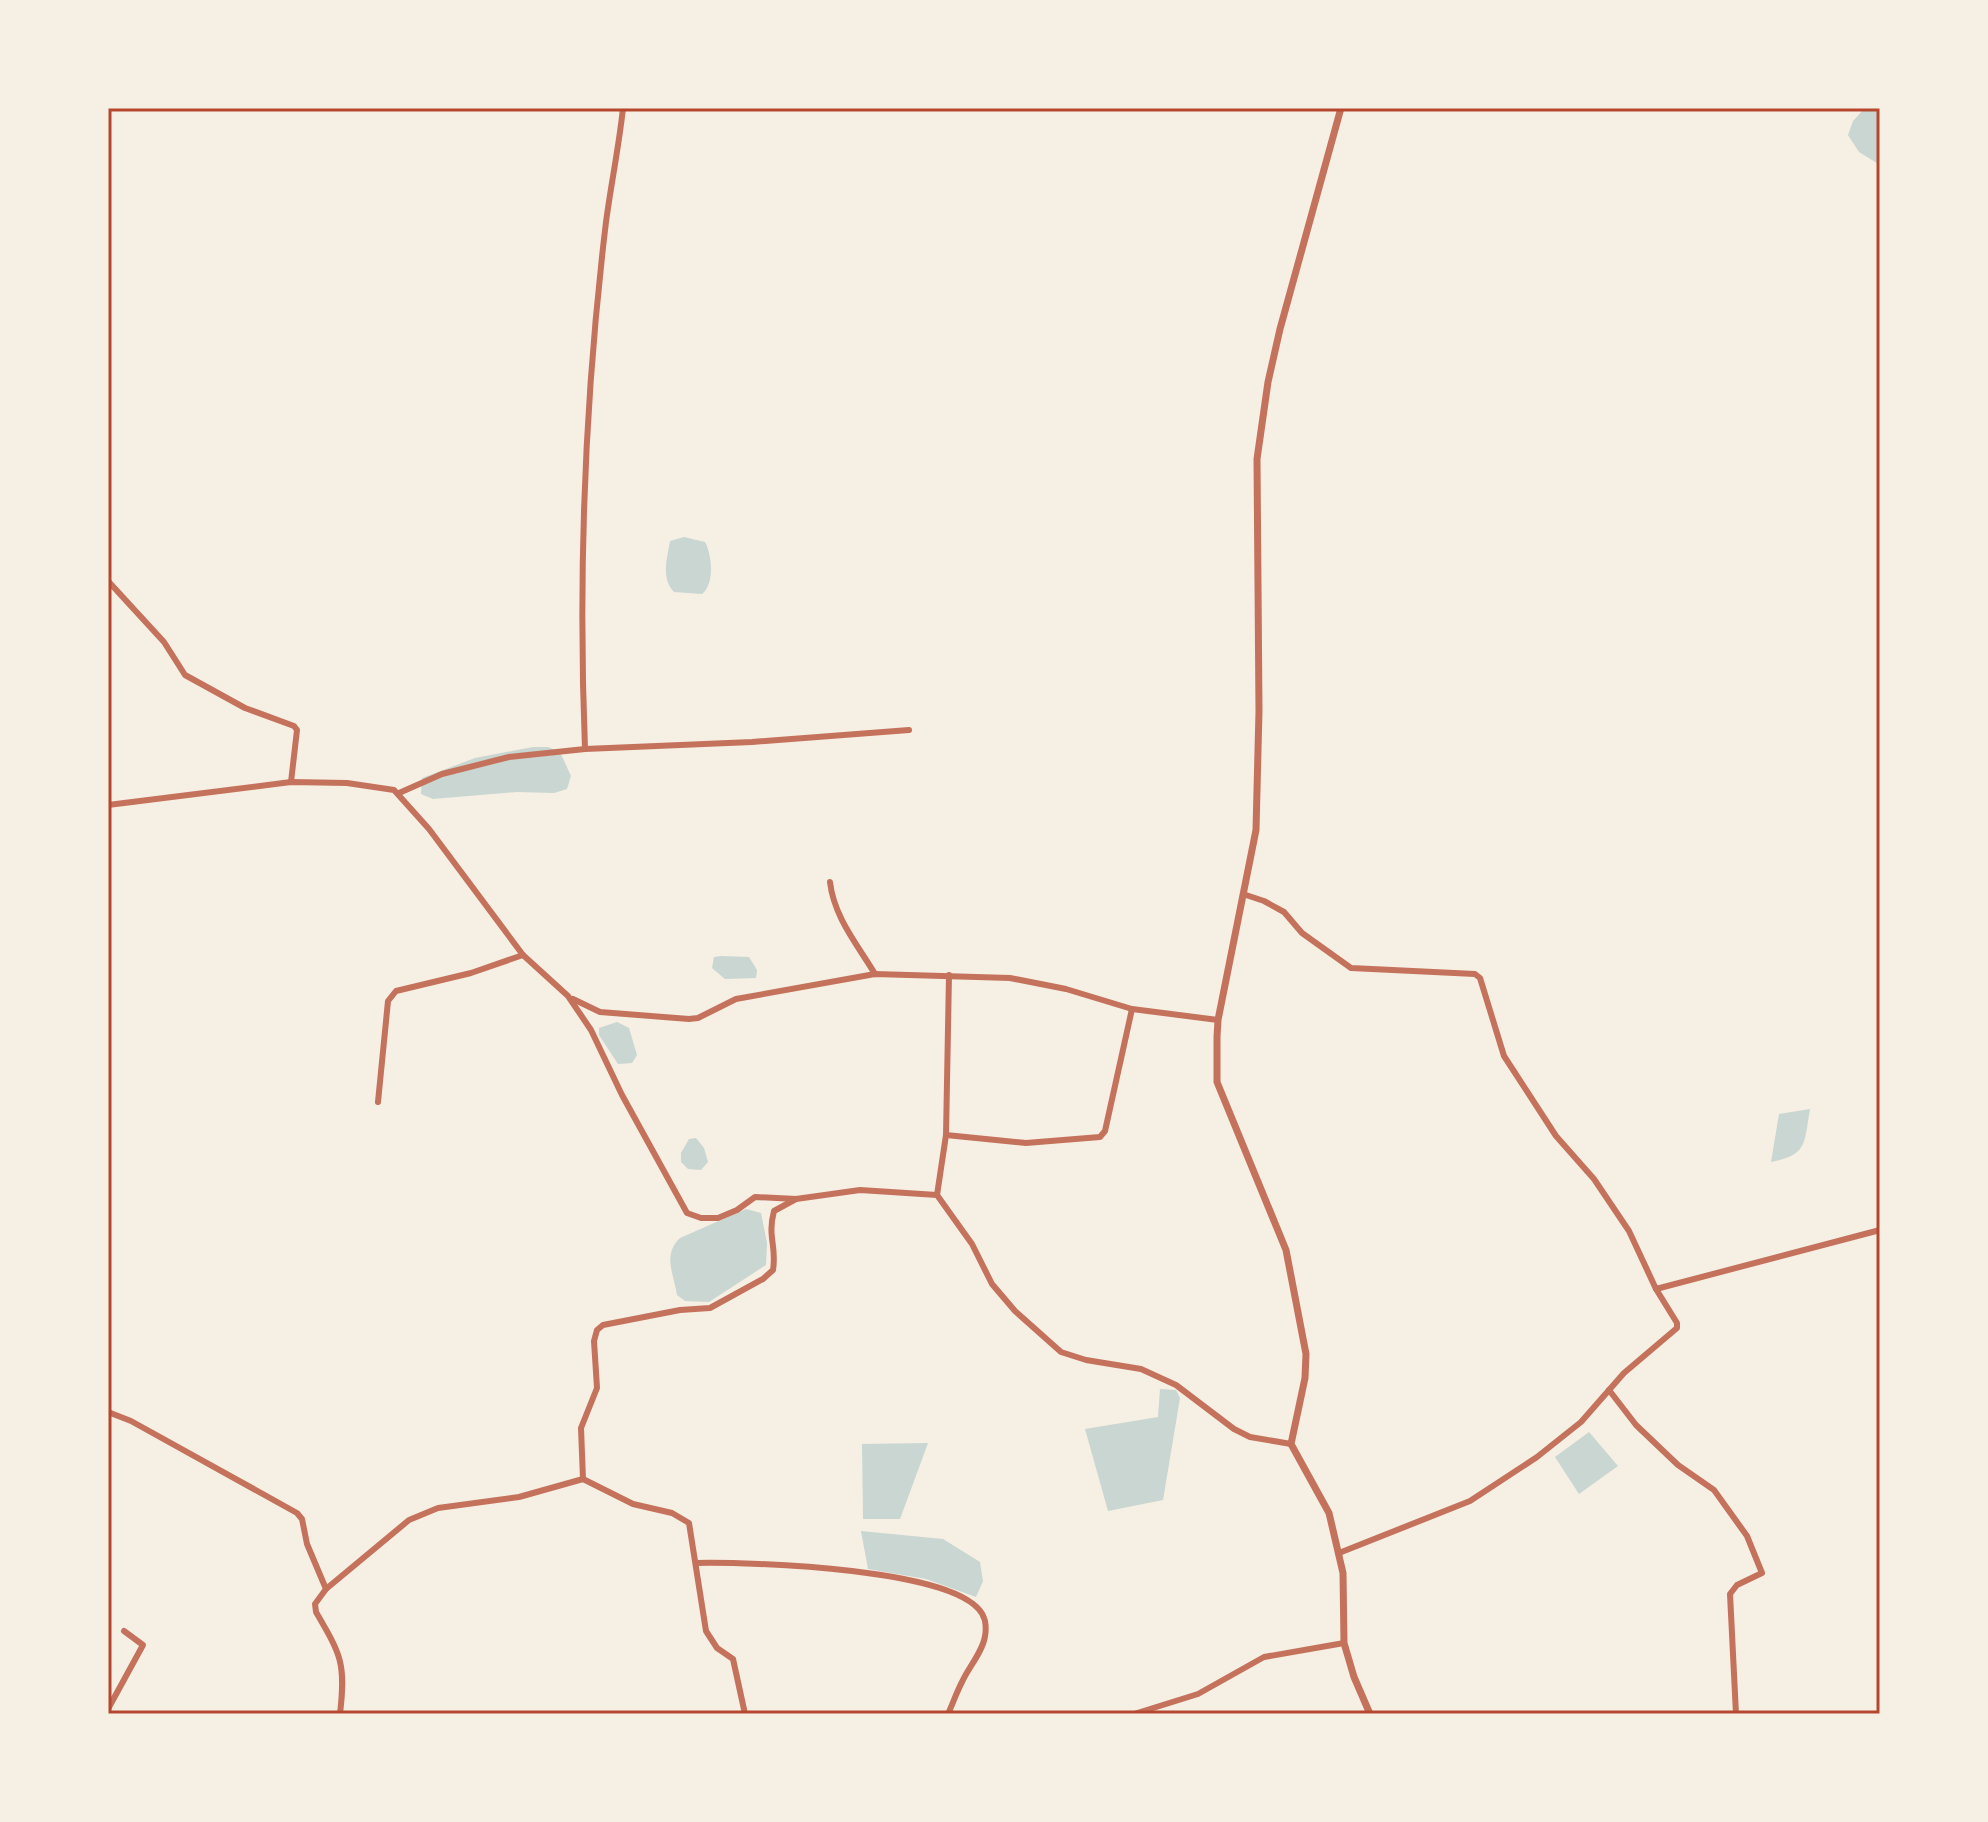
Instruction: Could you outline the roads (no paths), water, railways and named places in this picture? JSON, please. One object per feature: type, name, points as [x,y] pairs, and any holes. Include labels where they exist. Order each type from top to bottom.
[{"type":"street","points":[[585,749],[581,662],[587,464],[606,222],[623,108]]},
{"type":"street","points":[[1341,108],[1280,329],[1268,382],[1257,459],[1259,711],[1256,830],[1218,1020],[1217,1082],[1286,1250],[1306,1354],[1305,1378],[1291,1444],[1329,1513],[1343,1573],[1344,1643],[1370,1714]]},
{"type":"street","points":[[108,581],[164,642],[185,675],[245,708],[294,726],[297,730],[291,782]]},
{"type":"street","points":[[399,793],[442,774],[509,757],[585,749],[752,742],[909,730]]},
{"type":"street","points":[[108,805],[291,782],[376,786],[399,793],[523,955],[568,996],[584,1007],[600,1012],[698,1018],[736,999],[875,974],[1010,978],[1066,989],[1132,1009],[1218,1020]]},
{"type":"street","points":[[830,882],[832,899],[846,928],[875,974]]},
{"type":"street","points":[[1243,894],[1284,912],[1302,933],[1351,968],[1475,974],[1480,978],[1504,1056],[1556,1136],[1594,1179],[1629,1231],[1656,1289],[1677,1323],[1677,1328],[1624,1373],[1581,1422],[1537,1457],[1470,1501],[1339,1553]]},
{"type":"street","points":[[378,1102],[386,1009],[391,995],[523,955]]},
{"type":"street","points":[[949,975],[946,1135],[937,1195],[972,1244],[992,1284],[1015,1311],[1061,1352],[1086,1360],[1141,1369],[1176,1385],[1234,1429],[1250,1437],[1291,1444]]},
{"type":"street","points":[[568,996],[591,1030],[622,1095],[687,1213],[701,1218],[718,1218],[737,1210],[755,1197],[796,1199],[860,1190],[937,1195]]},
{"type":"street","points":[[946,1135],[1026,1143],[1100,1137],[1105,1131],[1132,1009]]},
{"type":"street","points":[[583,1479],[581,1428],[597,1388],[594,1341],[597,1330],[603,1325],[652,1314],[710,1308],[763,1279],[773,1270],[775,1256],[769,1230],[774,1211],[796,1199]]},
{"type":"street","points":[[1656,1289],[1880,1230]]},
{"type":"street","points":[[1609,1390],[1636,1425],[1678,1465],[1714,1490],[1747,1536],[1762,1573],[1737,1585],[1730,1594],[1736,1714]]},
{"type":"street","points":[[108,1412],[131,1421],[297,1513],[302,1519],[307,1544],[326,1589]]},
{"type":"street","points":[[340,1714],[344,1671],[315,1604],[326,1589],[409,1520],[438,1508],[519,1497],[583,1479],[633,1504],[672,1513],[689,1523],[706,1631],[717,1648],[733,1659],[745,1714]]},
{"type":"street","points":[[696,1563],[752,1562],[886,1575],[953,1592],[975,1603],[984,1618],[986,1638],[948,1714]]},
{"type":"street","points":[[108,1709],[143,1645],[124,1631]]},
{"type":"street","points":[[1134,1714],[1198,1694],[1264,1657],[1344,1643]]},
{"type":"street","points":[[848,1714],[914,1714]]}]
